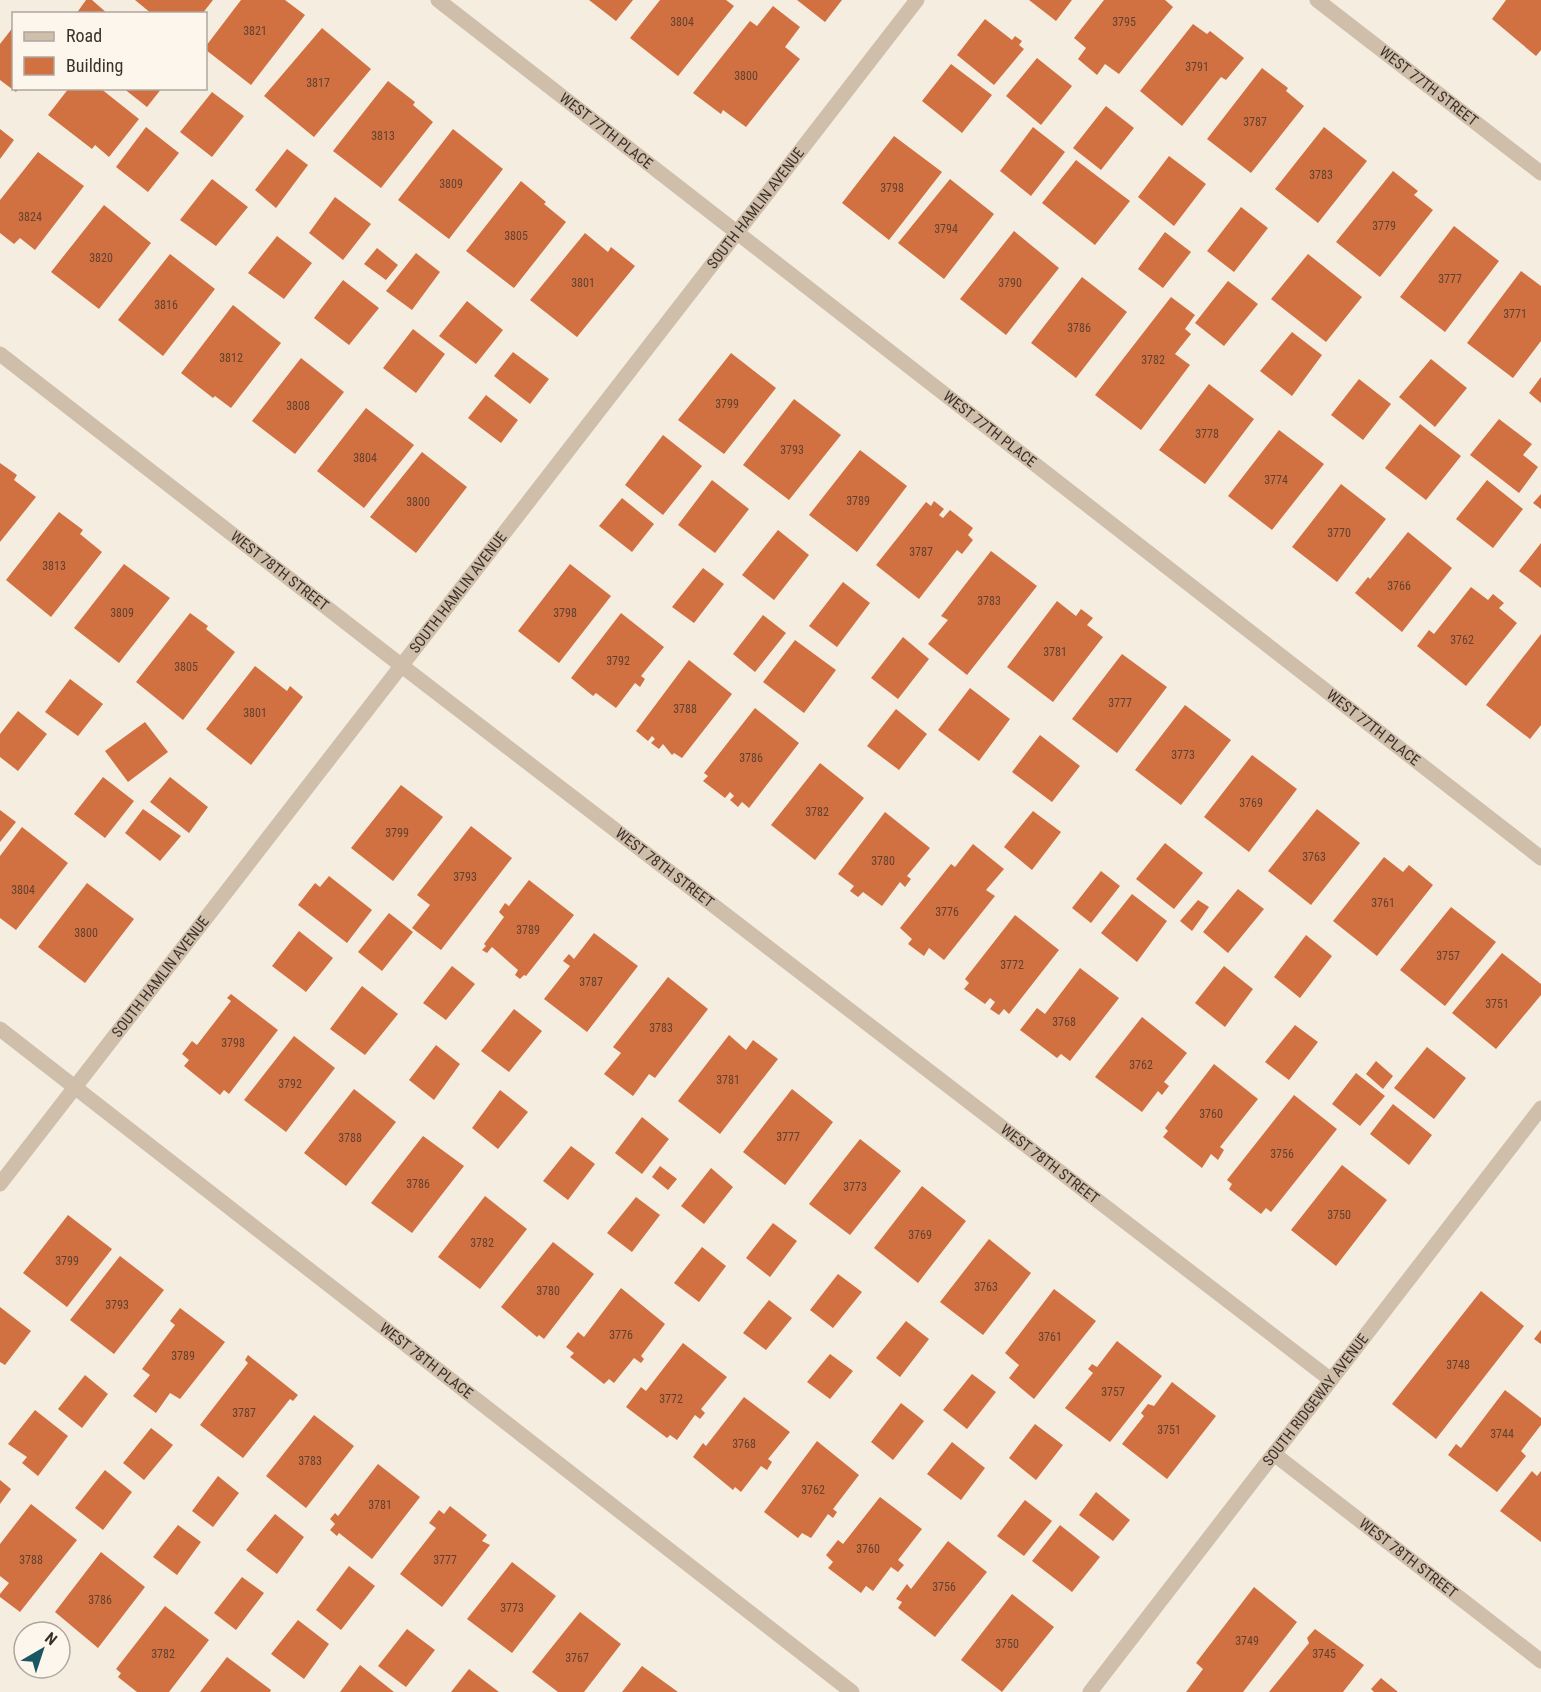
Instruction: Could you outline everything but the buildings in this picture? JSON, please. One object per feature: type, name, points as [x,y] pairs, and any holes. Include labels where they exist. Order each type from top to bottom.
[{"type":"street","name":"WEST 77TH PLACE","points":[[438,0],[1541,858]]},
{"type":"street","name":"SOUTH HAMLIN AVENUE","points":[[0,1184],[917,0]]},
{"type":"street","name":"WEST 77TH STREET","points":[[1317,0],[1541,173]]},
{"type":"street","name":"WEST 78TH STREET","points":[[0,354],[1331,1380]]},
{"type":"street","name":"WEST 78TH PLACE","points":[[0,1029],[852,1692]]},
{"type":"street","name":"SOUTH RIDGEWAY AVENUE","points":[[1090,1692],[1541,1108]]},
{"type":"street","name":"WEST 78TH STREET","points":[[1274,1454],[1541,1661]]}]
